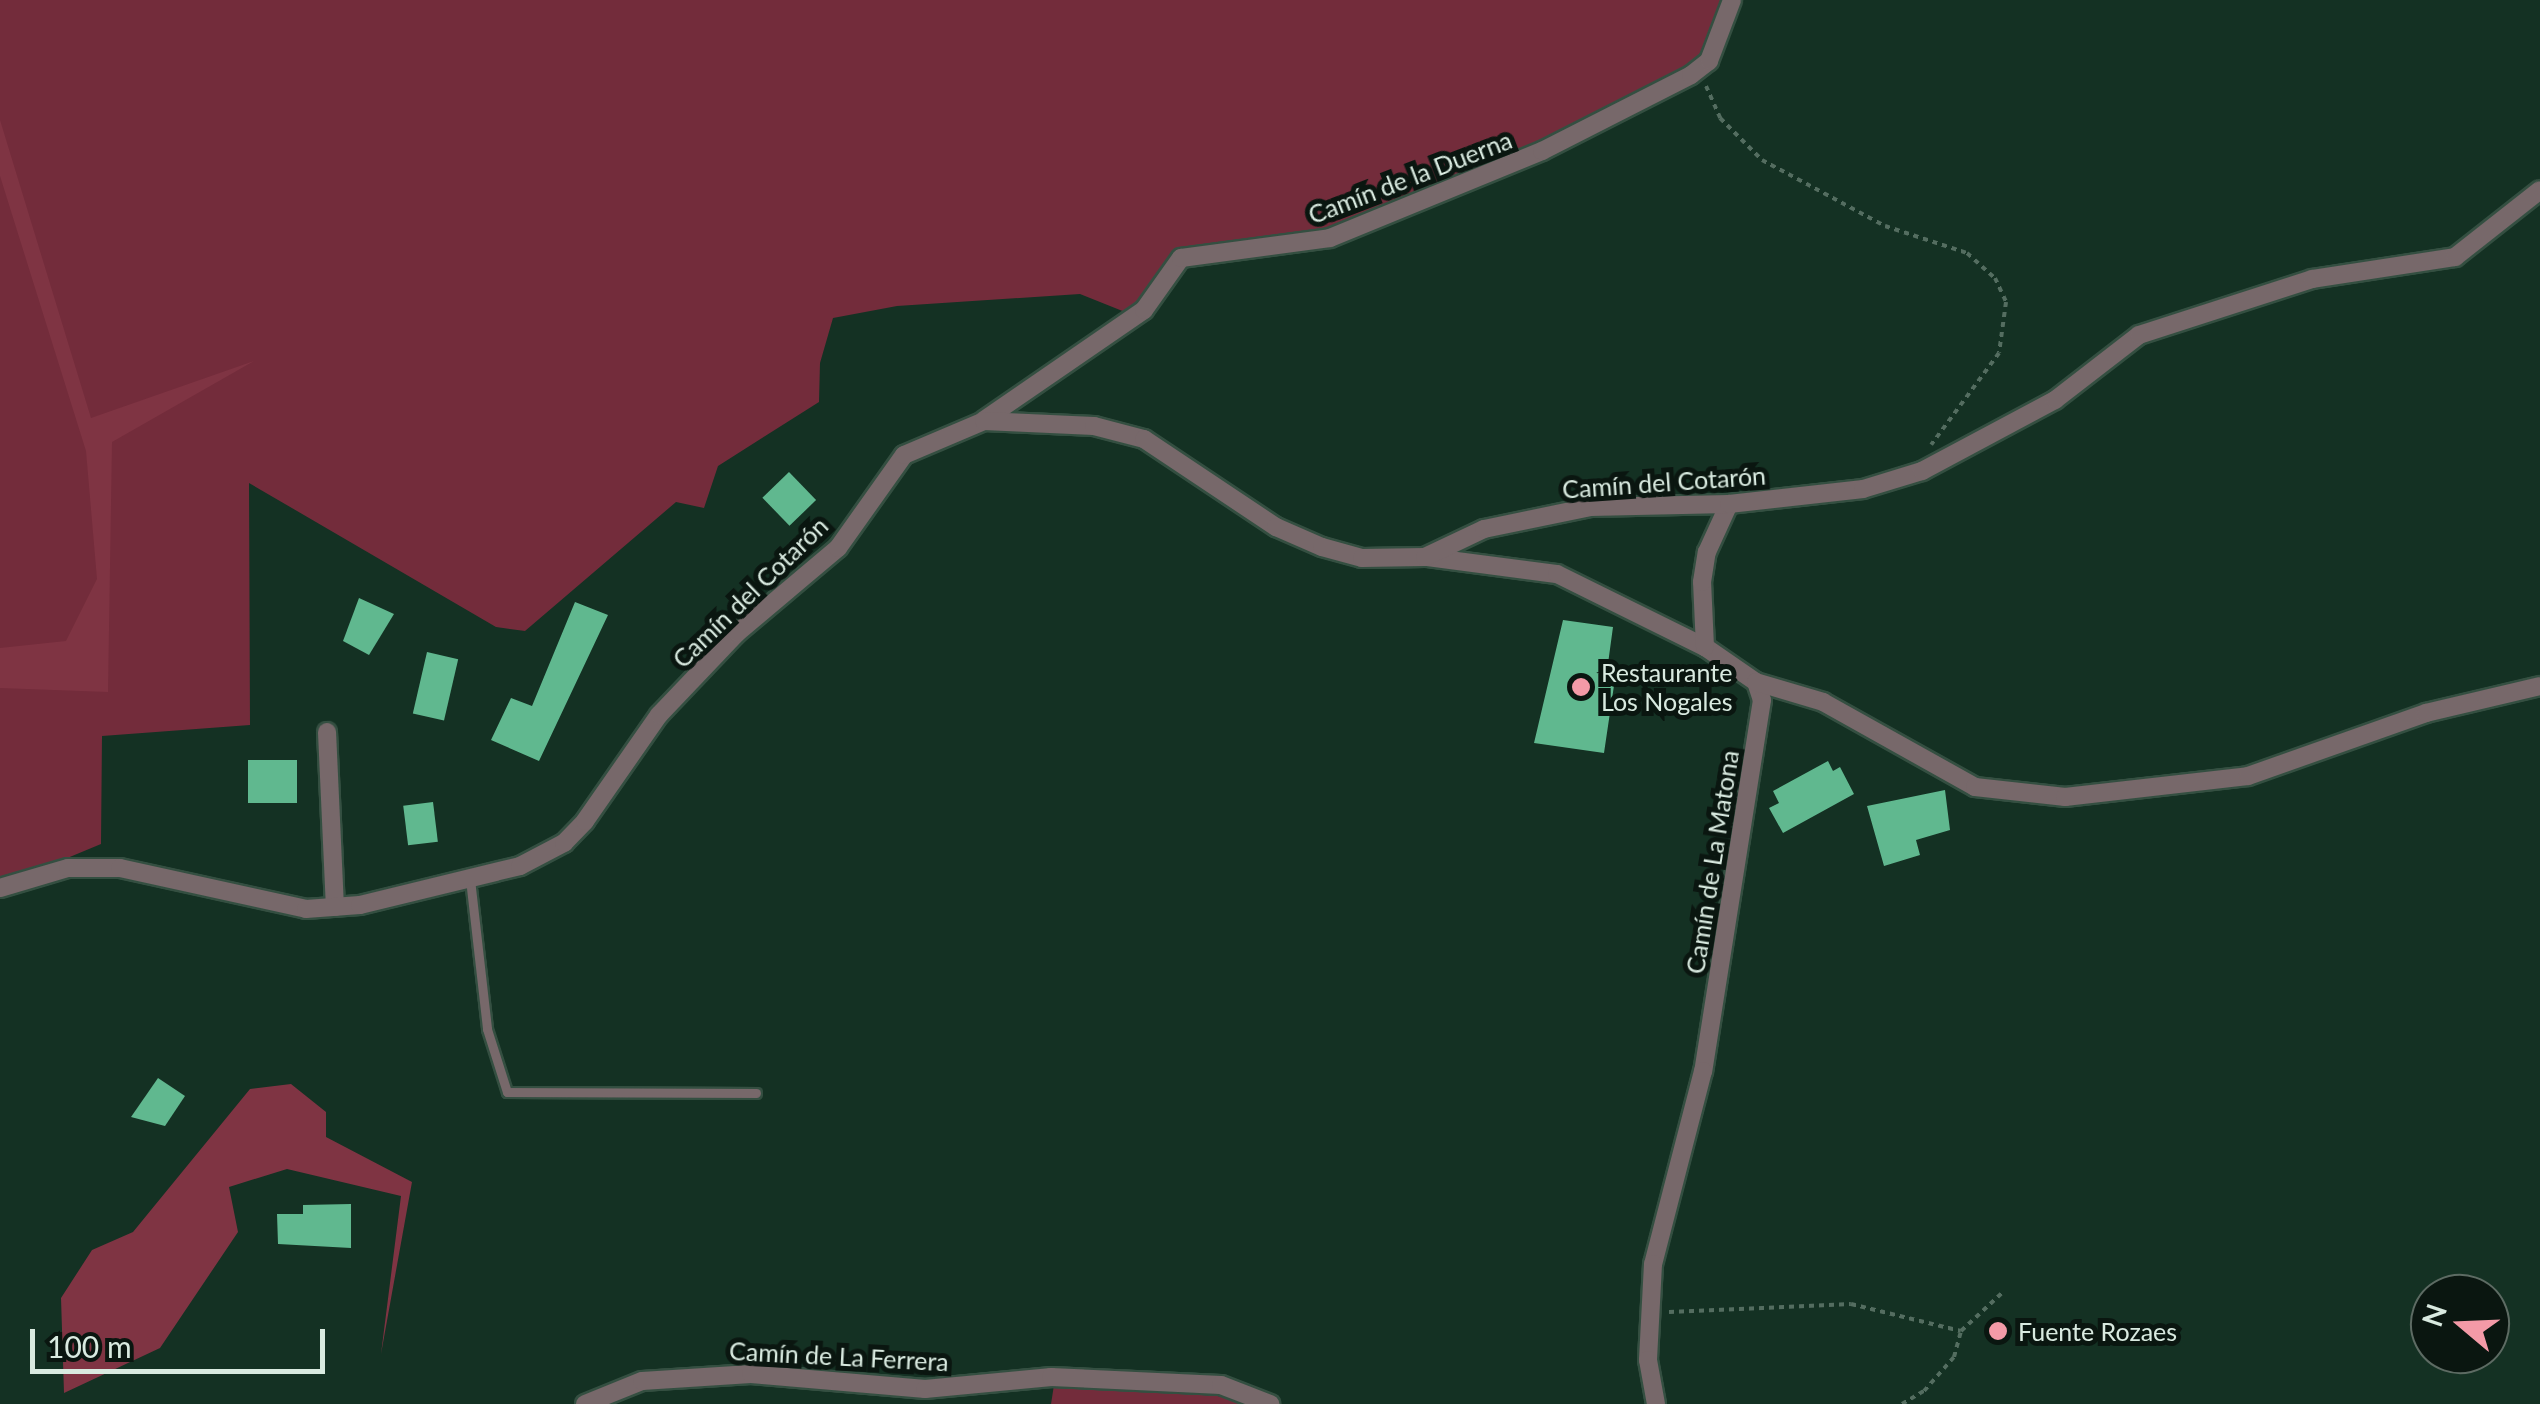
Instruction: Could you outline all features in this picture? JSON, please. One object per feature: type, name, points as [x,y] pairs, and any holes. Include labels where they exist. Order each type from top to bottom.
[{"type":"street","points":[[1700,68],[1709,60],[1732,0]]},
{"type":"street","name":"Camín de la Duerna","points":[[984,420],[1144,310],[1181,258],[1330,238],[1542,151],[1700,68]]},
{"type":"street","name":"Camín del Cotarón","points":[[0,888],[68,868],[120,868],[306,909],[335,907],[520,866],[564,843],[659,715],[737,634],[838,548],[904,455],[984,420],[1094,426],[1144,440],[1276,526],[1322,547],[1362,558],[1424,557],[1484,529],[1590,507],[1729,504],[1863,489],[1922,471],[2055,400],[2138,335],[2312,280],[2456,256],[2540,190]]},
{"type":"street","points":[[1705,647],[1702,582],[1707,552],[1729,504]]},
{"type":"street","points":[[1424,557],[1557,574],[1705,647],[1756,682],[1823,702],[1975,787],[2065,798],[2248,776],[2426,713],[2540,686]]},
{"type":"street","name":"Camín de La Matona","points":[[1656,1404],[1649,1312],[1665,1204],[1703,1071],[1762,720],[1756,682]]},
{"type":"street","points":[[327,732],[335,907]]},
{"type":"street","name":"Camín de La Ferrera","points":[[584,1404],[642,1382],[751,1374],[926,1389],[1051,1377],[1221,1385],[1270,1404]]},
{"type":"lane","points":[[470,879],[486,1029],[507,1092],[756,1092]]},
{"type":"path","points":[[1700,68],[1720,118],[1762,160],[1886,226],[1967,253],[1994,278],[2006,302],[1999,353],[1930,447],[1922,471]]},
{"type":"path","points":[[1902,1404],[1924,1391],[1954,1357],[1961,1331],[2003,1292]]},
{"type":"path","points":[[1649,1312],[1851,1304],[1961,1331]]},
{"type":"shaded area","points":[[0,0],[1732,0],[1691,75],[1330,238],[1181,258],[1173,250],[1135,316],[1080,294],[897,306],[833,318],[820,363],[819,402],[718,466],[704,508],[676,502],[525,631],[496,627],[249,483],[250,725],[102,736],[101,844],[0,886]]},
{"type":"shaded area","points":[[0,120],[91,418],[254,361],[112,442],[108,692],[0,688],[0,648],[66,641],[97,579],[86,451],[0,176]]},
{"type":"shaded area","points":[[291,1084],[326,1112],[326,1137],[412,1182],[381,1354],[401,1196],[287,1169],[229,1187],[238,1232],[160,1348],[64,1393],[61,1298],[92,1250],[133,1232],[250,1089]]},
{"type":"shaded area","points":[[1054,1385],[1218,1396],[1248,1404],[1051,1404]]},
{"type":"building","points":[[789,472],[816,500],[789,526],[762,498]]},
{"type":"building","points":[[359,598],[394,614],[369,655],[343,641]]},
{"type":"building","points":[[575,602],[608,615],[539,761],[491,740],[511,698],[532,706]]},
{"type":"building","name":"Restaurante Los Nogales","points":[[1563,620],[1613,627],[1607,671],[1616,672],[1604,753],[1534,743]]},
{"type":"building","points":[[427,652],[458,659],[444,721],[413,713]]},
{"type":"building","points":[[248,760],[297,760],[297,803],[248,803]]},
{"type":"building","points":[[1828,761],[1833,771],[1840,767],[1854,794],[1783,833],[1769,808],[1779,803],[1773,791]]},
{"type":"building","points":[[1945,790],[1950,830],[1916,840],[1920,855],[1884,866],[1867,806]]},
{"type":"building","points":[[433,802],[438,842],[408,845],[403,806]]},
{"type":"building","points":[[158,1078],[185,1096],[165,1126],[131,1117]]},
{"type":"building","points":[[351,1204],[351,1248],[278,1244],[277,1214],[303,1214],[303,1205]]},
{"type":"place","name":"Restaurante Los Nogales","points":[[1581,687]]},
{"type":"place","name":"Fuente Rozaes","points":[[1998,1331]]}]
